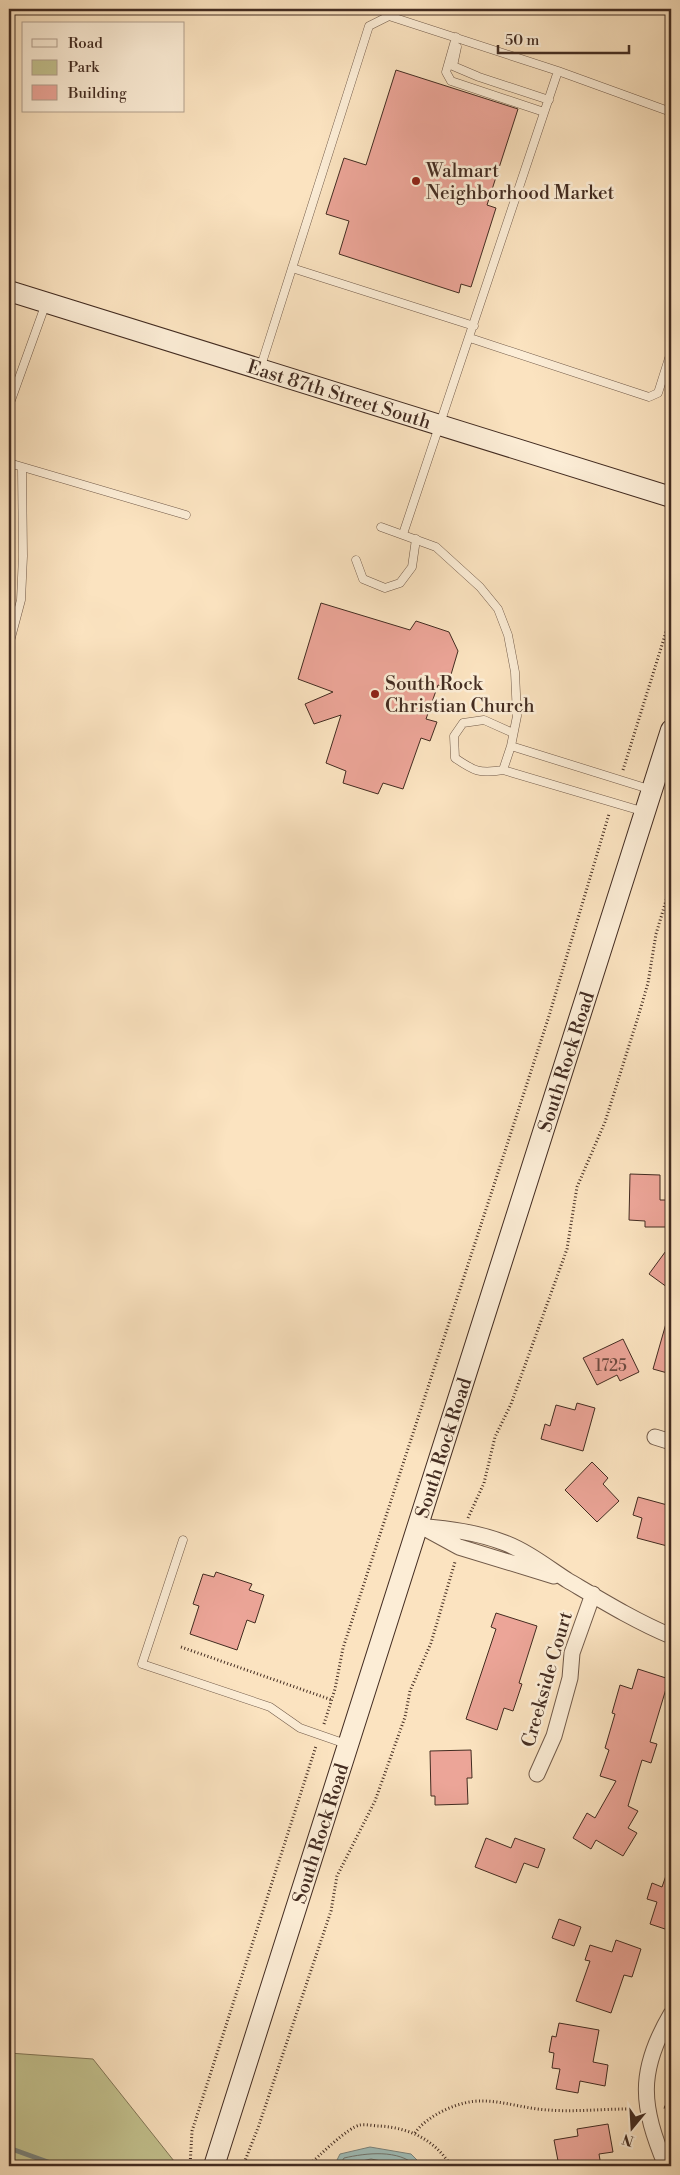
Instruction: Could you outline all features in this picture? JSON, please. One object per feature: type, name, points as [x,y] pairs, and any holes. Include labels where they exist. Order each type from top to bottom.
[{"type":"main road","name":"East 87th Street South","points":[[9,291],[671,497]]},
{"type":"main road","name":"South Rock Road","points":[[214,2166],[671,730]]},
{"type":"street","points":[[655,1436],[671,1442]]},
{"type":"street","points":[[419,1526],[459,1547],[567,1580],[646,1625],[671,1636]]},
{"type":"street","name":"Creekside Court","points":[[537,1774],[554,1736],[570,1678],[572,1654],[593,1594]]},
{"type":"street","points":[[666,2166],[650,2126],[647,2108],[646,2070],[671,2014]]},
{"type":"lane","points":[[260,368],[370,26],[389,16],[558,71],[671,112]]},
{"type":"lane","points":[[457,38],[453,66],[479,77],[548,100]]},
{"type":"lane","points":[[457,38],[447,63],[446,72],[452,81],[544,112]]},
{"type":"lane","points":[[402,534],[470,338],[558,71]]},
{"type":"lane","points":[[292,268],[474,326]]},
{"type":"lane","points":[[9,440],[10,403],[46,303]]},
{"type":"lane","points":[[470,338],[648,397],[658,393],[671,352]]},
{"type":"lane","points":[[9,463],[186,515]]},
{"type":"lane","points":[[9,645],[21,600],[23,556],[22,467]]},
{"type":"lane","points":[[381,527],[436,547],[451,558],[480,587],[498,609],[508,635],[516,672],[517,716],[511,746],[503,770]]},
{"type":"lane","points":[[356,560],[364,579],[385,588],[400,583],[412,567],[416,539]]},
{"type":"lane","points":[[513,733],[484,720],[463,723],[454,736],[455,758],[484,773],[503,770],[645,812]]},
{"type":"lane","points":[[511,746],[652,790]]},
{"type":"lane","points":[[183,1540],[142,1664],[270,1707],[300,1728],[348,1745]]},
{"type":"path","points":[[619,781],[671,616]]},
{"type":"path","points":[[190,2166],[194,2125],[272,1878],[332,1700],[343,1648],[549,1016],[612,802]]},
{"type":"path","points":[[468,1518],[484,1483],[495,1436],[511,1404],[567,1249],[577,1187],[605,1122],[638,1016],[648,983],[656,934],[671,884]]},
{"type":"path","points":[[243,2166],[259,2125],[331,1911],[337,1876],[378,1792],[405,1717],[410,1691],[431,1643],[454,1565]]},
{"type":"path","points":[[181,1647],[332,1700]]},
{"type":"path","points":[[416,2133],[421,2124],[432,2116],[460,2105],[481,2100],[548,2110],[629,2108]]},
{"type":"path","points":[[664,2107],[671,2109]]},
{"type":"path","points":[[308,2166],[332,2144],[359,2125],[395,2127],[416,2133],[430,2142],[451,2166]]},
{"type":"green space","points":[[9,2053],[93,2059],[174,2161],[173,2166],[9,2166]]},
{"type":"water","points":[[370,2147],[411,2154],[423,2166],[334,2166],[340,2154]]},
{"type":"building","name":"Walmart Neighborhood Market","points":[[396,70],[518,109],[487,205],[496,208],[471,287],[461,284],[459,293],[339,254],[349,221],[326,214],[344,158],[366,165]]},
{"type":"building","name":"South Rock Christian Church","points":[[321,603],[410,630],[416,621],[449,632],[458,651],[447,688],[438,685],[426,719],[437,722],[430,741],[421,738],[403,789],[383,783],[378,794],[343,783],[346,771],[326,763],[341,715],[314,724],[305,704],[333,692],[298,679]]},
{"type":"building","points":[[630,1174],[660,1175],[660,1200],[669,1200],[668,1227],[645,1227],[645,1221],[629,1220]]},
{"type":"building","points":[[671,1244],[671,1290],[649,1274]]},
{"type":"building","points":[[667,1320],[671,1321],[671,1374],[653,1369]]},
{"type":"building","points":[[623,1339],[639,1372],[620,1381],[617,1375],[597,1385],[583,1358]]},
{"type":"building","points":[[577,1403],[595,1408],[583,1451],[541,1439],[545,1424],[550,1426],[556,1405],[575,1410]]},
{"type":"building","points":[[592,1462],[608,1478],[603,1484],[619,1501],[597,1522],[565,1490]]},
{"type":"building","points":[[638,1497],[671,1506],[671,1547],[637,1538],[642,1518],[633,1515]]},
{"type":"building","points":[[216,1572],[252,1584],[249,1590],[264,1595],[255,1623],[247,1620],[237,1650],[190,1634],[199,1606],[193,1604],[203,1574],[214,1577]]},
{"type":"building","points":[[496,1613],[537,1626],[519,1683],[522,1684],[513,1711],[504,1708],[497,1730],[466,1719],[496,1629],[491,1627]]},
{"type":"building","points":[[638,1669],[669,1679],[650,1742],[657,1744],[651,1763],[642,1760],[628,1806],[638,1811],[628,1828],[637,1833],[623,1856],[596,1840],[591,1849],[573,1838],[587,1813],[595,1818],[616,1781],[600,1776],[609,1750],[605,1748],[615,1714],[612,1713],[620,1685],[632,1689]]},
{"type":"building","points":[[471,1750],[472,1778],[467,1778],[468,1804],[435,1805],[435,1796],[431,1796],[430,1751]]},
{"type":"building","points":[[486,1838],[511,1848],[515,1838],[545,1849],[538,1868],[524,1863],[516,1883],[475,1867]]},
{"type":"building","points":[[669,1867],[671,1867],[671,1931],[650,1924],[657,1902],[647,1899],[652,1883],[662,1887]]},
{"type":"building","points":[[559,1919],[581,1927],[574,1946],[552,1938]]},
{"type":"building","points":[[616,1940],[641,1949],[632,1977],[624,1975],[611,2013],[576,2001],[590,1961],[585,1960],[590,1945],[612,1952]]},
{"type":"building","points":[[559,2023],[599,2030],[593,2062],[608,2065],[605,2086],[580,2081],[578,2093],[556,2089],[560,2069],[552,2068],[554,2053],[549,2052],[552,2036],[556,2037]]},
{"type":"building","points":[[608,2124],[613,2152],[599,2154],[601,2166],[559,2166],[554,2140],[578,2136],[577,2129]]},
{"type":"waterway","points":[[9,2148],[59,2166]]},
{"type":"place","name":"Walmart Neighborhood Market","points":[[416,181]]},
{"type":"place","name":"South Rock Christian Church","points":[[375,694]]}]
